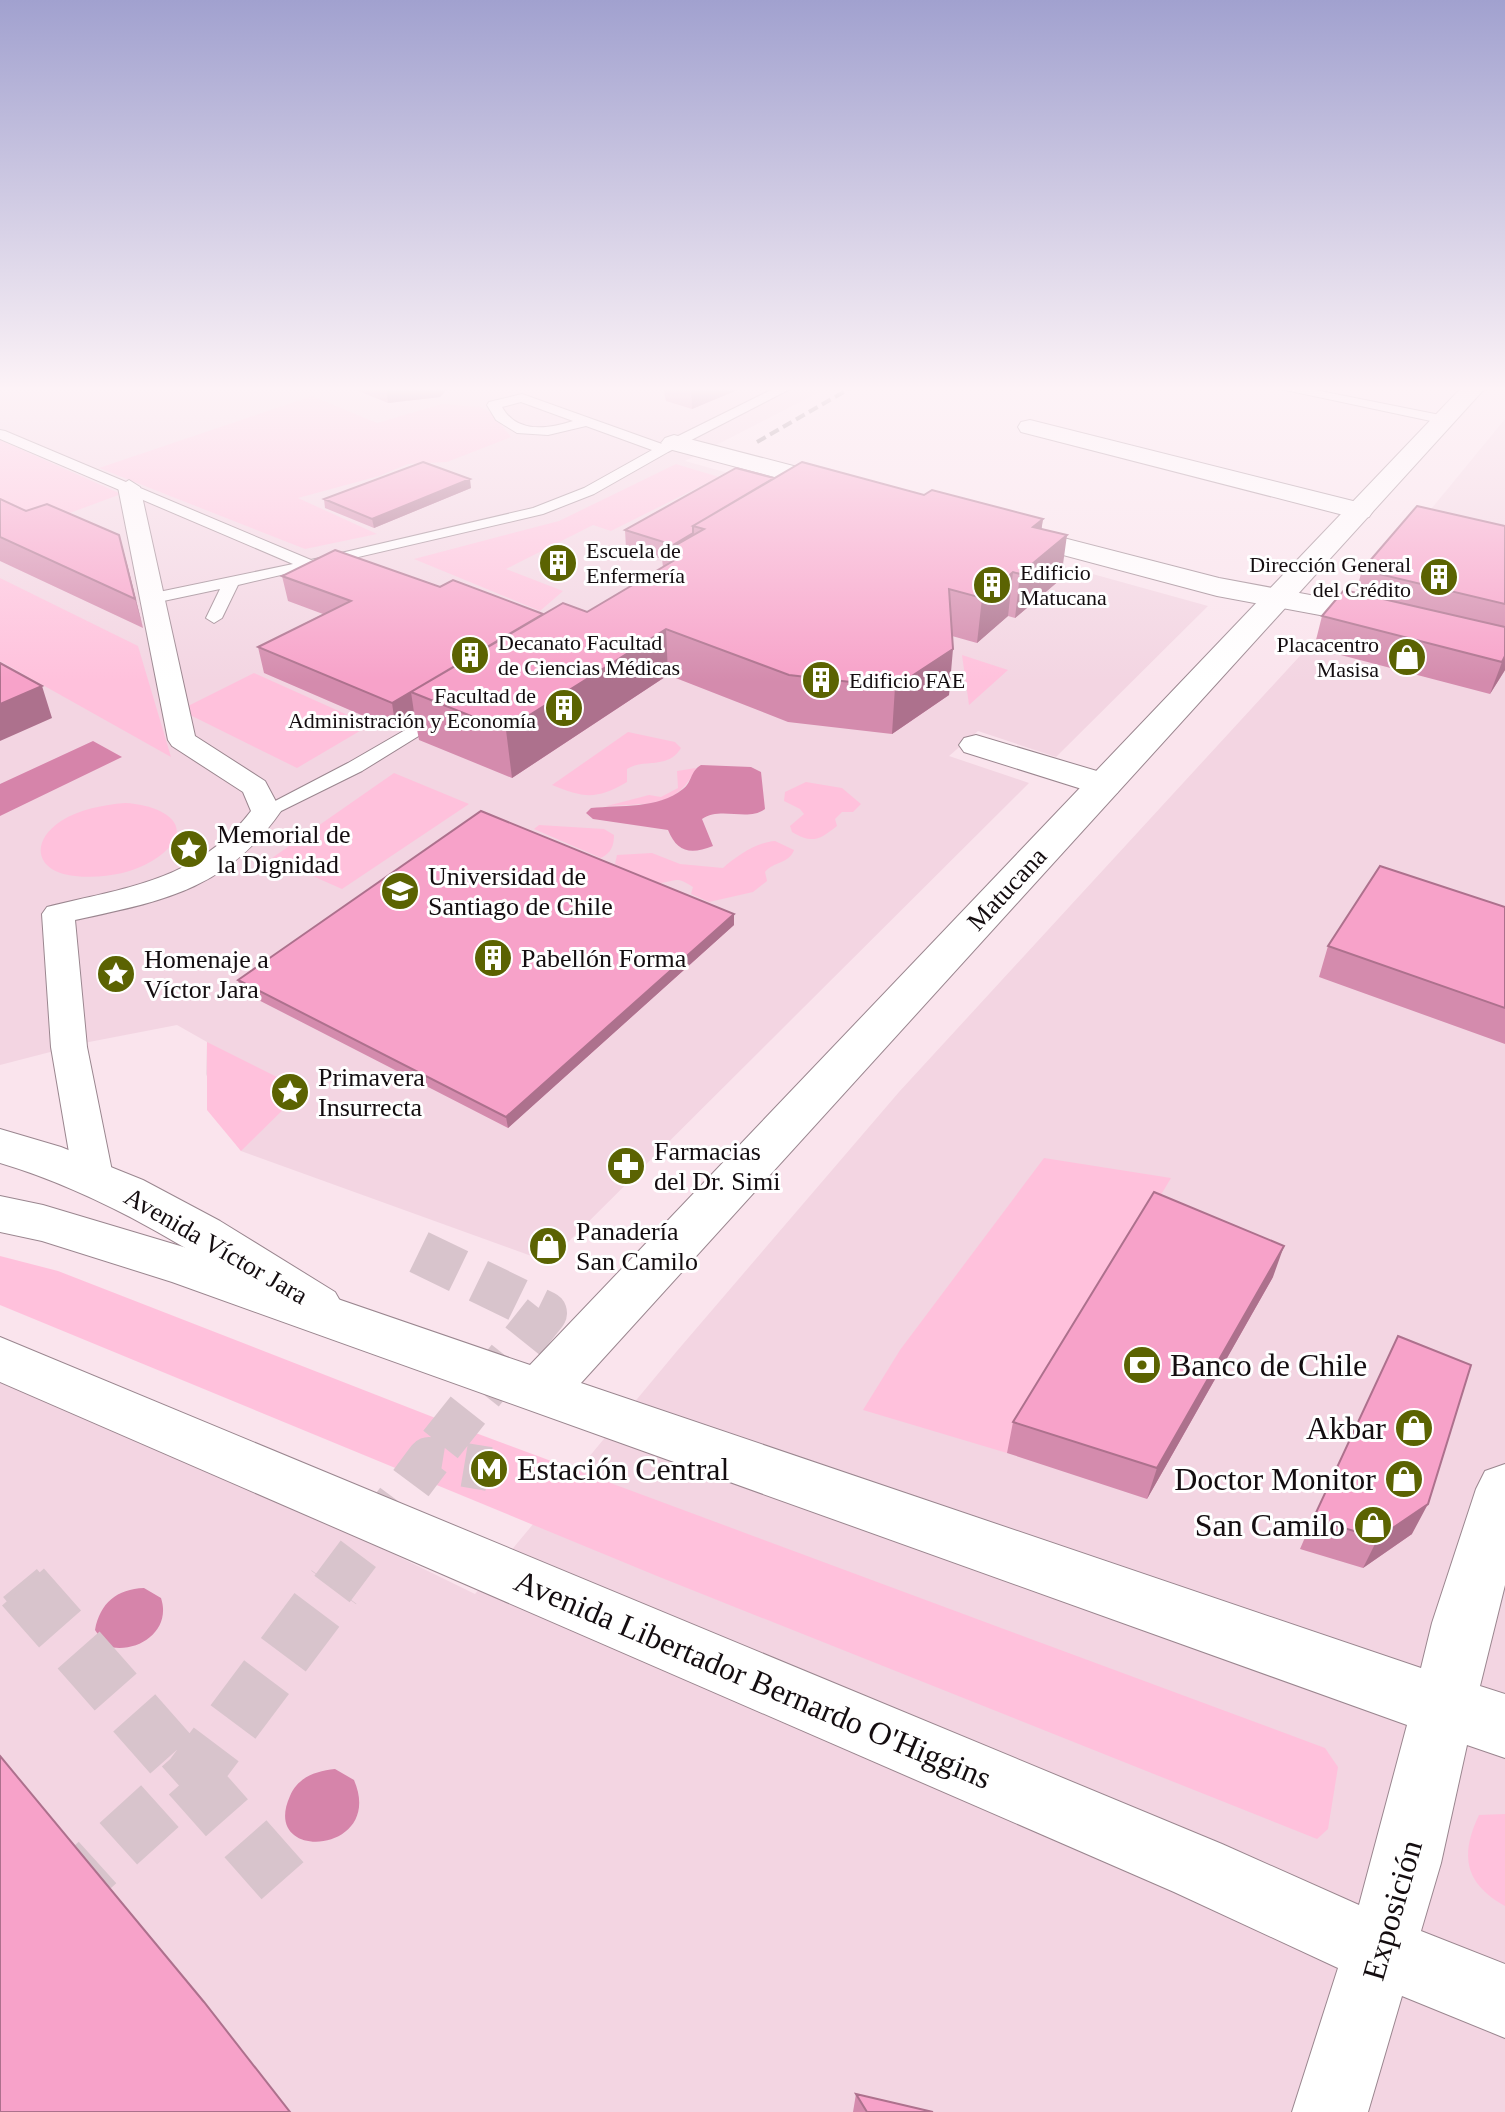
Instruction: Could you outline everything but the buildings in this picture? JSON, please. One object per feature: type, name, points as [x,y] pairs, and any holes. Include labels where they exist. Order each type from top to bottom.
[{"type":"main road","points":[[834,485],[864,493]]},
{"type":"main road","points":[[1255,485],[1359,511]]},
{"type":"main road","name":"Matucana","points":[[539,1392],[1384,485]]},
{"type":"main road","points":[[981,524],[1141,567],[1337,609],[1505,651]]},
{"type":"main road","points":[[976,745],[1104,785]]},
{"type":"main road","name":"Avenida Víctor Jara","points":[[0,1146],[50,1159],[93,1176],[169,1213],[340,1319]]},
{"type":"main road","points":[[0,1214],[146,1255],[340,1319],[539,1392],[1332,1670],[1505,1726]]},
{"type":"main road","name":"Avenida Libertador Bernardo O'Higgins","points":[[0,1359],[1169,1856],[1381,1951],[1505,2001]]},
{"type":"main road","name":"Exposición","points":[[1330,2112],[1407,1863],[1463,1623],[1505,1489]]},
{"type":"street","points":[[93,1176],[69,1047],[58,914],[142,895],[195,876],[232,854],[250,836],[266,811],[255,787],[182,740],[129,487]]},
{"type":"lane","points":[[123,485],[308,564]]},
{"type":"lane","points":[[154,598],[538,511],[600,485]]},
{"type":"lane","points":[[794,498],[815,485]]},
{"type":"lane","points":[[214,618],[231,582]]},
{"type":"lane","points":[[266,811],[355,767],[467,698]]},
{"type":"shaded area","name":"Universidad de Santiago de Chile","points":[[0,485],[770,485],[1208,606],[1056,757],[978,731],[949,756],[1029,783],[548,1262],[241,1151],[229,1135],[206,1074],[207,1042],[177,1025],[89,1042],[0,1065]]},
{"type":"shaded area","points":[[0,485],[100,485],[121,494],[24,530],[0,519]]},
{"type":"shaded area","points":[[141,485],[347,485],[298,498],[377,534],[305,549]]},
{"type":"shaded area","points":[[634,485],[704,485],[611,531],[593,525],[506,569],[563,591],[540,611],[414,559],[559,521]]},
{"type":"shaded area","points":[[1451,485],[1505,485],[1505,2112],[0,2112],[0,1353],[33,1378],[475,1594],[677,1351],[899,1092],[1409,536]]},
{"type":"shaded area","points":[[0,578],[138,646],[171,757],[0,661]]},
{"type":"shaded area","points":[[962,655],[1008,670],[969,705]]},
{"type":"shaded area","points":[[254,673],[370,725],[297,768],[180,710]]},
{"type":"shaded area","points":[[628,732],[675,742],[681,748],[669,759],[627,769],[627,782],[607,792],[582,795],[552,785]]},
{"type":"shaded area","points":[[93,741],[122,757],[0,816],[0,784]]},
{"type":"shaded area","points":[[701,765],[751,767],[761,772],[765,809],[751,814],[709,815],[702,819],[713,846],[685,850],[668,830],[593,819],[586,813],[591,808],[662,800],[686,786]]},
{"type":"shaded area","points":[[696,768],[680,791],[670,797],[648,803],[607,806],[649,795],[661,797],[678,788],[677,771]]},
{"type":"shaded area","points":[[394,773],[469,804],[342,889],[272,858]]},
{"type":"shaded area","points":[[806,782],[842,788],[861,804],[853,812],[842,812],[835,819],[837,826],[820,837],[811,839],[799,836],[792,832],[790,826],[804,814],[784,801],[785,792]]},
{"type":"shaded area","points":[[125,803],[154,808],[173,821],[177,829],[175,839],[152,861],[125,872],[85,877],[62,874],[45,863],[41,856],[44,838],[61,821],[92,808]]},
{"type":"shaded area","points":[[539,825],[604,829],[614,835],[613,843],[610,851],[601,858],[534,829]]},
{"type":"shaded area","points":[[775,841],[794,850],[789,858],[765,872],[767,881],[753,892],[709,902],[691,894],[693,887],[682,881],[652,882],[615,864],[617,855],[652,853],[680,864],[723,868],[754,847]]},
{"type":"shaded area","points":[[207,1042],[303,1090],[241,1151],[207,1110]]},
{"type":"shaded area","points":[[1044,1158],[1171,1178],[1007,1453],[863,1410],[900,1350]]},
{"type":"shaded area","points":[[0,1256],[58,1271],[438,1419],[1325,1748],[1338,1767],[1328,1829],[1317,1839],[657,1576],[0,1305]]},
{"type":"shaded area","points":[[144,1588],[161,1598],[163,1610],[157,1630],[149,1638],[129,1647],[106,1646],[95,1630],[101,1612],[118,1595]]},
{"type":"shaded area","points":[[335,1769],[354,1780],[359,1805],[353,1823],[340,1836],[322,1841],[305,1840],[291,1833],[285,1818],[293,1789],[308,1776]]},
{"type":"shaded area","points":[[1505,1814],[1505,1906],[1481,1888],[1474,1878],[1468,1855],[1479,1815]]},
{"type":"tunnel","points":[[419,1252],[545,1313],[429,1459]]},
{"type":"tunnel","points":[[332,1589],[429,1459]]},
{"type":"tunnel","points":[[429,1459],[489,1469]]},
{"type":"tunnel","points":[[20,1583],[25,1589]]},
{"type":"tunnel","points":[[23,1587],[191,1778]]},
{"type":"tunnel","points":[[191,1778],[334,1587]]},
{"type":"tunnel","points":[[56,1900],[191,1778]]},
{"type":"tunnel","points":[[191,1778],[288,1887]]},
{"type":"place","name":"Escuela de Enfermería","points":[[558,563]]},
{"type":"place","name":"Dirección General del Crédito","points":[[1439,577]]},
{"type":"place","name":"Edificio Matucana","points":[[992,585]]},
{"type":"place","name":"Decanato Facultad de Ciencias Médicas","points":[[470,655]]},
{"type":"place","name":"Placacentro Masisa","points":[[1407,657]]},
{"type":"place","name":"Edificio FAE","points":[[821,680]]},
{"type":"place","name":"Facultad de Administración y Economía","points":[[564,708]]},
{"type":"place","name":"Memorial de la Dignidad","points":[[189,849]]},
{"type":"place","name":"Universidad de Santiago de Chile","points":[[400,891]]},
{"type":"place","name":"Pabellón Forma","points":[[493,958]]},
{"type":"place","name":"Homenaje a Víctor Jara","points":[[116,974]]},
{"type":"place","name":"Primavera Insurrecta","points":[[290,1092]]},
{"type":"place","name":"Farmacias del Dr. Simi","points":[[626,1166]]},
{"type":"place","name":"Panadería San Camilo","points":[[548,1246]]},
{"type":"place","name":"Banco de Chile","points":[[1142,1365]]},
{"type":"place","name":"Akbar","points":[[1414,1428]]},
{"type":"place","name":"Estación Central","points":[[489,1469]]},
{"type":"place","name":"Doctor Monitor","points":[[1404,1479]]},
{"type":"place","name":"San Camilo","points":[[1373,1525]]}]
